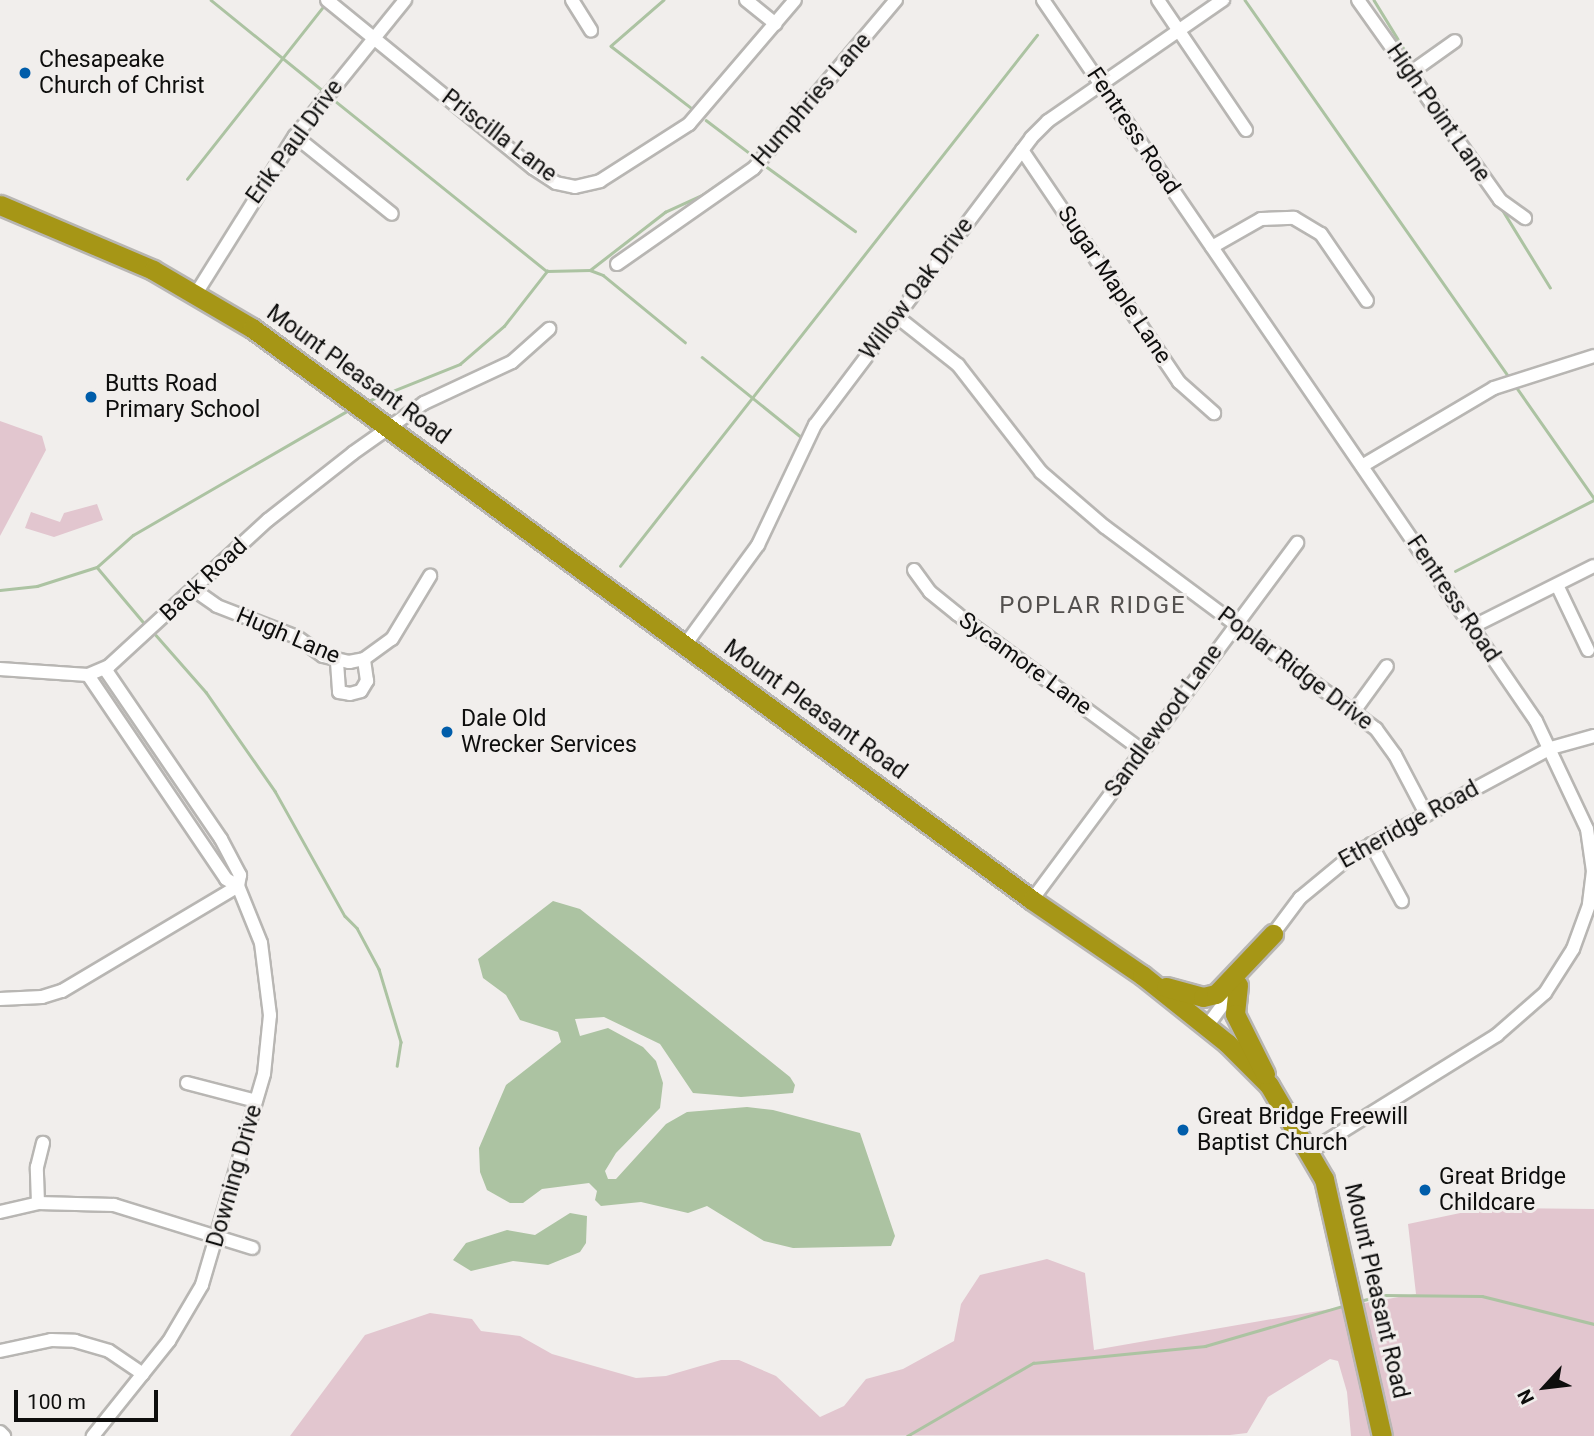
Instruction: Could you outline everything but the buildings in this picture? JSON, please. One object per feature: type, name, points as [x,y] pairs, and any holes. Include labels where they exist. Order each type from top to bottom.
[{"type":"highway","name":"Mount Pleasant Road","points":[[0,205],[197,292],[388,427],[1032,900],[1142,975],[1207,1026],[1269,1085],[1311,1151],[1324,1179],[1348,1268],[1382,1436]]},
{"type":"highway","points":[[1142,975],[1170,989],[1212,995],[1223,989],[1250,954],[1273,934]]},
{"type":"highway","points":[[1238,985],[1235,1014],[1269,1085]]},
{"type":"street","name":"Priscilla Lane","points":[[327,0],[548,179],[582,187],[600,181],[689,124],[795,0]]},
{"type":"street","name":"Erik Paul Drive","points":[[197,292],[295,136],[405,0]]},
{"type":"street","points":[[572,0],[591,30]]},
{"type":"street","points":[[746,0],[775,24]]},
{"type":"street","name":"Humphries Lane","points":[[617,264],[754,169],[896,0]]},
{"type":"street","name":"Fentress Road","points":[[1043,0],[1472,627],[1551,748],[1587,829],[1593,871],[1584,923],[1563,967],[1545,993],[1516,1022],[1311,1151]]},
{"type":"street","points":[[1158,0],[1246,130]]},
{"type":"street","name":"Willow Oak Drive","points":[[685,645],[758,545],[815,425],[1022,150],[1048,121],[1223,0]]},
{"type":"street","name":"High Point Lane","points":[[1358,0],[1500,200],[1525,218]]},
{"type":"street","points":[[1410,73],[1455,41]]},
{"type":"street","points":[[295,136],[392,214]]},
{"type":"street","name":"Sugar Maple Lane","points":[[1022,150],[1180,382],[1214,413]]},
{"type":"street","points":[[1212,247],[1261,219],[1294,218],[1321,234],[1367,302]]},
{"type":"street","name":"Poplar Ridge Drive","points":[[896,316],[958,365],[1041,472],[1105,527],[1355,710],[1390,746],[1426,814]]},
{"type":"street","name":"Back Road","points":[[0,669],[88,675],[105,669],[268,520],[388,427],[424,403],[512,362],[549,329]]},
{"type":"street","points":[[1362,466],[1494,388],[1594,356]]},
{"type":"street","name":"Sandlewood Lane","points":[[1032,900],[1297,543]]},
{"type":"street","points":[[1472,627],[1594,566]]},
{"type":"street","name":"Sycamore Lane","points":[[914,570],[930,592],[957,614],[1143,751]]},
{"type":"street","name":"Hugh Lane","points":[[194,589],[217,606],[297,637],[337,662],[364,659],[391,639],[430,576]]},
{"type":"street","points":[[1556,585],[1588,650]]},
{"type":"street","points":[[337,662],[339,692],[350,694],[361,691],[367,681],[364,659]]},
{"type":"street","points":[[1355,710],[1387,666]]},
{"type":"street","name":"Downing Drive","points":[[93,1436],[186,1315],[219,1236],[268,1051],[268,986],[258,933],[238,886],[240,875],[221,839],[105,669]]},
{"type":"street","name":"Downing Drive","points":[[88,675],[226,879],[238,886]]},
{"type":"street","name":"Etheridge Road","points":[[1207,1026],[1300,898],[1331,869],[1371,844],[1551,748],[1594,736]]},
{"type":"street","points":[[1371,844],[1402,901]]},
{"type":"street","points":[[0,999],[42,998],[62,991],[238,886]]},
{"type":"street","points":[[187,1083],[256,1101]]},
{"type":"street","points":[[38,1203],[37,1167],[43,1143]]},
{"type":"street","points":[[0,1212],[38,1203],[114,1205],[253,1248]]},
{"type":"street","points":[[0,1351],[51,1340],[75,1340],[109,1352],[143,1374]]},
{"type":"street","points":[[0,1432],[4,1436]]},
{"type":"shaded area","points":[[0,421],[42,436],[46,450],[0,536]]},
{"type":"shaded area","points":[[97,504],[103,520],[54,537],[25,528],[31,512],[60,522],[64,513]]},
{"type":"shaded area","points":[[553,901],[580,909],[790,1077],[795,1085],[793,1093],[741,1097],[693,1093],[660,1044],[604,1017],[575,1019],[580,1036],[608,1028],[643,1047],[656,1061],[663,1083],[660,1108],[616,1153],[605,1171],[608,1179],[616,1179],[666,1124],[687,1112],[747,1107],[773,1110],[860,1133],[895,1236],[891,1246],[793,1248],[764,1241],[707,1206],[688,1213],[641,1202],[601,1206],[595,1200],[597,1191],[589,1183],[542,1189],[523,1203],[510,1203],[487,1190],[480,1172],[479,1148],[506,1085],[561,1042],[558,1032],[520,1020],[506,995],[483,978],[478,959]]},
{"type":"shaded area","points":[[1484,1208],[1594,1209],[1594,1436],[1351,1436],[1347,1392],[1338,1361],[1330,1359],[1268,1397],[1247,1433],[1230,1435],[290,1436],[365,1335],[430,1313],[472,1319],[481,1331],[520,1336],[552,1354],[636,1378],[666,1376],[721,1360],[739,1360],[776,1376],[820,1417],[844,1406],[866,1379],[903,1369],[954,1341],[961,1304],[980,1275],[1047,1259],[1085,1273],[1094,1350],[1416,1294],[1408,1224]]},
{"type":"shaded area","points":[[570,1213],[587,1216],[586,1243],[580,1252],[548,1265],[513,1261],[471,1271],[453,1260],[466,1243],[507,1230],[535,1235]]},
{"type":"waterway","points":[[211,0],[322,90]]},
{"type":"waterway","points":[[664,0],[611,46],[694,110]]},
{"type":"waterway","points":[[1245,0],[1507,374]]},
{"type":"waterway","points":[[1374,0],[1412,62]]},
{"type":"waterway","points":[[187,179],[323,7]]},
{"type":"waterway","points":[[620,566],[1037,35]]},
{"type":"waterway","points":[[1420,75],[1429,89]]},
{"type":"waterway","points":[[334,100],[547,271],[590,270],[603,275],[685,342]]},
{"type":"waterway","points":[[706,120],[756,158]]},
{"type":"waterway","points":[[590,270],[665,212],[702,195],[752,161]]},
{"type":"waterway","points":[[767,167],[855,231]]},
{"type":"waterway","points":[[1502,209],[1550,287]]},
{"type":"waterway","points":[[368,401],[460,364],[504,326],[547,271]]},
{"type":"waterway","points":[[702,357],[801,437]]},
{"type":"waterway","points":[[1517,388],[1594,498]]},
{"type":"waterway","points":[[0,590],[37,586],[97,567],[133,535],[349,410]]},
{"type":"waterway","points":[[1455,571],[1594,500]]},
{"type":"waterway","points":[[97,567],[145,624]]},
{"type":"waterway","points":[[156,635],[206,692],[275,791],[345,916],[357,928],[379,969],[401,1042],[397,1066]]},
{"type":"waterway","points":[[1360,1301],[1383,1295],[1482,1296],[1594,1324]]},
{"type":"waterway","points":[[907,1436],[1033,1363],[1205,1346],[1343,1306]]},
{"type":"place","name":"Chesapeake Church of Christ","points":[[25,73]]},
{"type":"place","name":"Butts Road Primary School","points":[[91,397]]},
{"type":"place","name":"Dale Old Wrecker Services","points":[[447,732]]},
{"type":"place","name":"Great Bridge Freewill Baptist Church","points":[[1183,1130]]},
{"type":"place","name":"Great Bridge Childcare","points":[[1425,1190]]},
{"type":"district","name":"POPLAR RIDGE","points":[[1093,606]]}]
